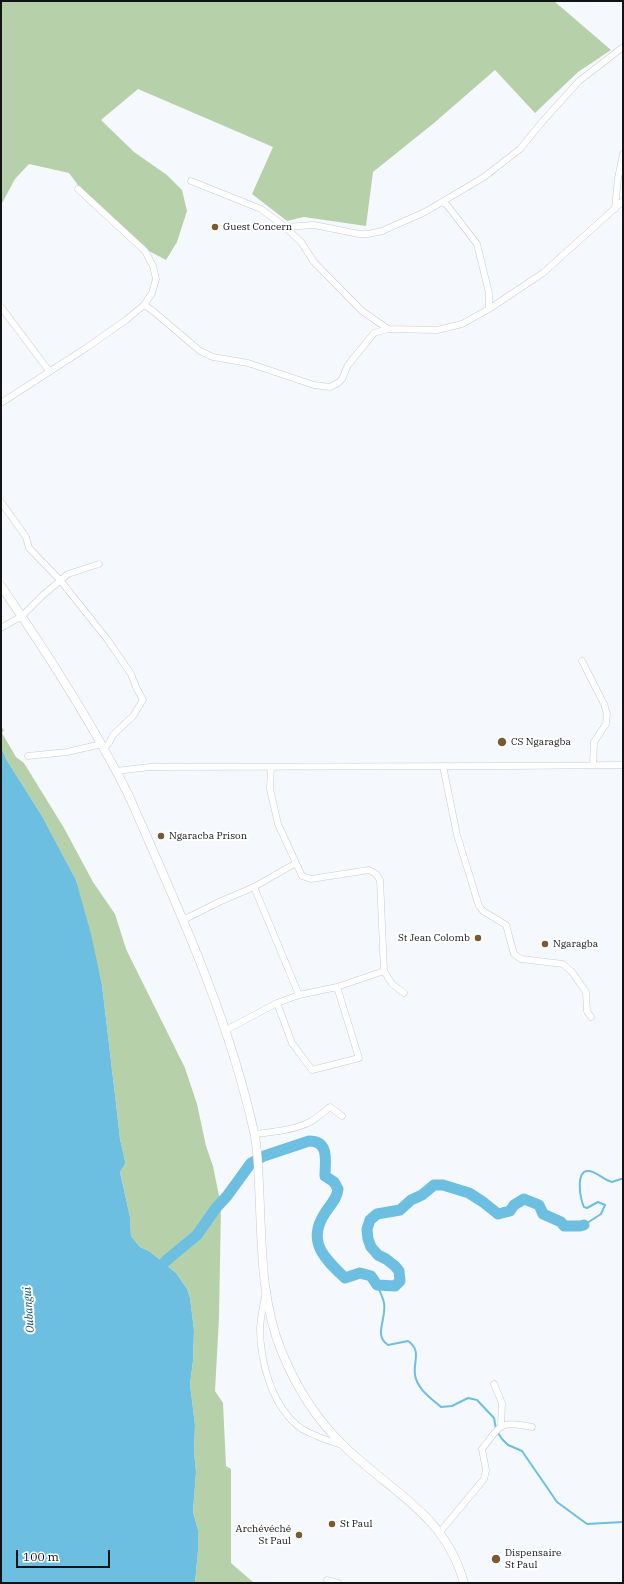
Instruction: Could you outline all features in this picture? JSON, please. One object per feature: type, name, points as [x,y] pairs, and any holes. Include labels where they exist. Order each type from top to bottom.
[{"type":"main road","points":[[1,586],[80,705],[103,746],[129,796],[205,972],[226,1030],[244,1088],[255,1137],[265,1292],[271,1320],[281,1349],[295,1380],[326,1427],[343,1446],[408,1500],[428,1518],[440,1532],[452,1551],[464,1583]]},
{"type":"street","points":[[285,227],[314,225],[359,234],[368,234],[382,231],[397,225],[442,202],[484,177],[520,148],[579,81],[623,46]]},
{"type":"street","points":[[615,209],[618,178],[623,154]]},
{"type":"street","points":[[191,181],[261,209],[285,227],[301,242],[314,262],[362,311],[388,329]]},
{"type":"street","points":[[1,403],[86,348],[144,305],[152,293],[156,279],[153,266],[145,251],[78,189]]},
{"type":"street","points":[[144,305],[200,351],[213,357],[248,363],[314,385],[330,387],[342,379],[348,365],[374,333],[388,329],[436,330],[462,324],[489,309],[543,273],[623,201]]},
{"type":"street","points":[[442,202],[447,205],[477,244],[489,293],[489,309]]},
{"type":"street","points":[[1,307],[49,371]]},
{"type":"street","points":[[1,502],[26,537],[29,548],[60,580],[108,639],[131,674],[143,700],[133,716],[113,734],[109,744],[67,752],[28,756]]},
{"type":"street","points":[[1,628],[22,616],[60,580],[73,572],[99,564]]},
{"type":"street","points":[[582,661],[604,704],[607,714],[606,724],[594,742],[593,765]]},
{"type":"street","points":[[116,771],[150,767],[623,765]]},
{"type":"street","points":[[443,766],[457,835],[479,906],[483,911],[506,925],[514,954],[520,959],[563,964],[572,972],[586,992],[587,1010],[590,1017]]},
{"type":"street","points":[[271,767],[270,789],[278,824],[302,876],[311,879],[369,870],[376,874],[380,880],[384,971],[392,984],[404,993]]},
{"type":"street","points":[[183,920],[254,887],[296,863]]},
{"type":"street","points":[[254,887],[299,995]]},
{"type":"street","points":[[226,1030],[277,1003],[299,995],[337,987],[384,971]]},
{"type":"street","points":[[277,1003],[292,1043],[312,1070],[359,1058],[337,987]]},
{"type":"street","points":[[255,1137],[312,1121],[330,1107],[342,1116]]},
{"type":"street","points":[[265,1292],[260,1326],[266,1370],[276,1399],[286,1414],[303,1429],[343,1446]]},
{"type":"street","points":[[494,1384],[502,1403],[500,1427]]},
{"type":"street","points":[[440,1532],[484,1479],[486,1470],[482,1449],[494,1432],[500,1427],[514,1423],[532,1427]]},
{"type":"street","points":[[328,1580],[338,1583]]},
{"type":"green space","points":[[1,1],[554,1],[611,50],[578,72],[535,113],[495,70],[434,123],[373,172],[366,226],[304,217],[287,221],[252,194],[273,147],[138,89],[101,120],[134,152],[167,175],[182,190],[187,211],[177,242],[166,260],[147,250],[126,229],[92,204],[69,173],[29,164],[15,179],[1,205]]},
{"type":"green space","points":[[1,726],[4,730],[2,733],[16,757],[24,763],[64,828],[93,882],[115,914],[126,949],[185,1068],[197,1104],[206,1146],[213,1166],[221,1206],[219,1318],[215,1391],[223,1403],[226,1466],[231,1469],[231,1563],[254,1583],[195,1583],[198,1530],[193,1512],[196,1472],[194,1451],[195,1425],[190,1384],[193,1361],[194,1330],[190,1298],[187,1289],[176,1273],[149,1251],[140,1247],[131,1236],[130,1217],[120,1172],[125,1164],[125,1161],[120,1139],[102,985],[76,880],[42,816],[6,759],[1,747]]},
{"type":"water","name":"Oubangui","points":[[1,747],[6,759],[42,816],[76,880],[91,934],[102,985],[120,1139],[125,1161],[125,1164],[120,1172],[130,1217],[131,1236],[140,1247],[149,1251],[176,1273],[187,1289],[190,1298],[194,1330],[193,1361],[190,1384],[195,1425],[194,1451],[196,1472],[193,1512],[198,1530],[195,1583],[1,1583]]},
{"type":"waterway","points":[[153,1274],[168,1259],[197,1235],[251,1163],[264,1156],[309,1141],[316,1142],[323,1148],[325,1153],[325,1176],[334,1182],[338,1189],[335,1199],[320,1223],[317,1233],[320,1249],[331,1264],[345,1278],[360,1273],[371,1276],[377,1285],[395,1286],[400,1281],[399,1271],[395,1266],[378,1255],[371,1247],[367,1229],[370,1220],[377,1214],[400,1210],[411,1200],[422,1195],[434,1185],[443,1185],[469,1193],[498,1214],[510,1211],[514,1205],[524,1199],[539,1205],[543,1214],[561,1222],[564,1226],[584,1225]]},
{"type":"waterway","points":[[584,1225],[601,1214],[605,1205],[598,1202],[587,1208],[584,1207],[580,1192],[580,1180],[582,1175],[589,1171],[612,1182],[623,1179]]},
{"type":"waterway","points":[[377,1285],[384,1303],[381,1336],[388,1345],[408,1341],[412,1345],[416,1352],[416,1380],[422,1389],[441,1407],[452,1406],[468,1398],[477,1400],[494,1418],[496,1429]]},
{"type":"waterway","points":[[498,1433],[508,1445],[522,1451],[557,1502],[587,1524],[623,1522]]},
{"type":"place","name":"Guest Concern","points":[[215,227]]},
{"type":"place","name":"CS Ngaragba","points":[[502,742]]},
{"type":"place","name":"Ngaracba Prison","points":[[161,836]]},
{"type":"place","name":"St Jean Colomb","points":[[478,938]]},
{"type":"place","name":"Ngaragba","points":[[545,944]]},
{"type":"place","name":"St Paul","points":[[332,1524]]},
{"type":"place","name":"Archévéché St Paul","points":[[299,1535]]},
{"type":"place","name":"Dispensaire St Paul","points":[[496,1559]]}]
